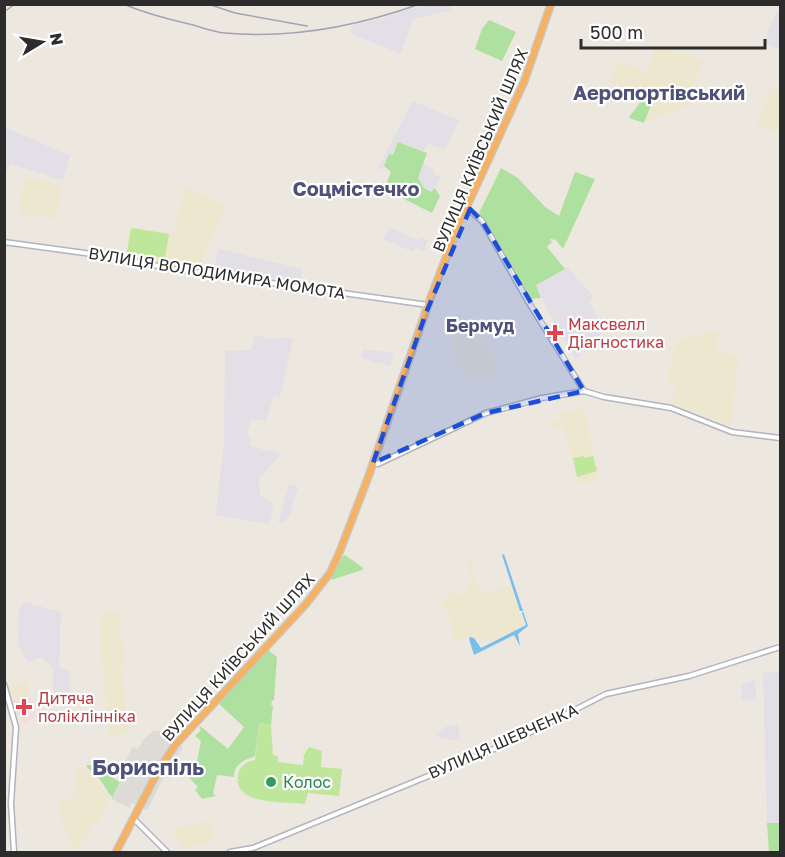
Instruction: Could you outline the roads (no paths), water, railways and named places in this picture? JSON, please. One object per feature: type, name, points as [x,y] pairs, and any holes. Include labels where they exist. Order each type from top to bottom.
[{"type":"highway","name":"ВУЛИЦЯ КИЇВСЬКИЙ ШЛЯХ","points":[[116,852],[165,759],[175,745],[326,580],[340,551],[373,463],[429,305],[432,303],[460,227],[527,83],[553,4]]},
{"type":"main road","points":[[468,209],[482,221],[529,303],[584,391]]},
{"type":"main road","name":"ВУЛИЦЯ ВОЛОДИМИРА МОМОТА","points":[[4,242],[114,256],[173,269],[429,305]]},
{"type":"main road","points":[[373,463],[380,463],[486,413],[542,398],[584,391],[604,397],[671,408],[732,432],[780,438]]},
{"type":"main road","name":"ВУЛИЦЯ ШЕВЧЕНКА","points":[[230,852],[262,844],[511,742],[606,694],[689,676],[780,647]]},
{"type":"main road","points":[[4,684],[15,723],[11,803],[14,852]]},
{"type":"main road","points":[[133,819],[167,852]]},
{"type":"water","points":[[504,554],[523,611],[520,611],[502,555]]},
{"type":"water","points":[[523,611],[528,626],[518,634],[520,646],[514,635],[474,655],[470,637],[474,638],[481,648],[526,625]]},
{"type":"railway","points":[[4,12],[15,4]]},
{"type":"railway","points":[[123,4],[156,16],[216,32],[250,34],[324,29],[373,19],[420,4]]},
{"type":"railway","points":[[208,4],[235,13],[307,26]]},
{"type":"place","name":"Максвелл Діагностика","points":[[555,333]]},
{"type":"place","name":"Дитяча поліклінніка","points":[[24,707]]},
{"type":"place","name":"Колос","points":[[271,782]]},
{"type":"district","name":"Аеропортівський","points":[[659,92]]},
{"type":"district","name":"Соцмістечко","points":[[356,188]]},
{"type":"district","name":"Бермуд","points":[[480,325]]},
{"type":"district","name":"Бориспіль","points":[[148,766]]}]
